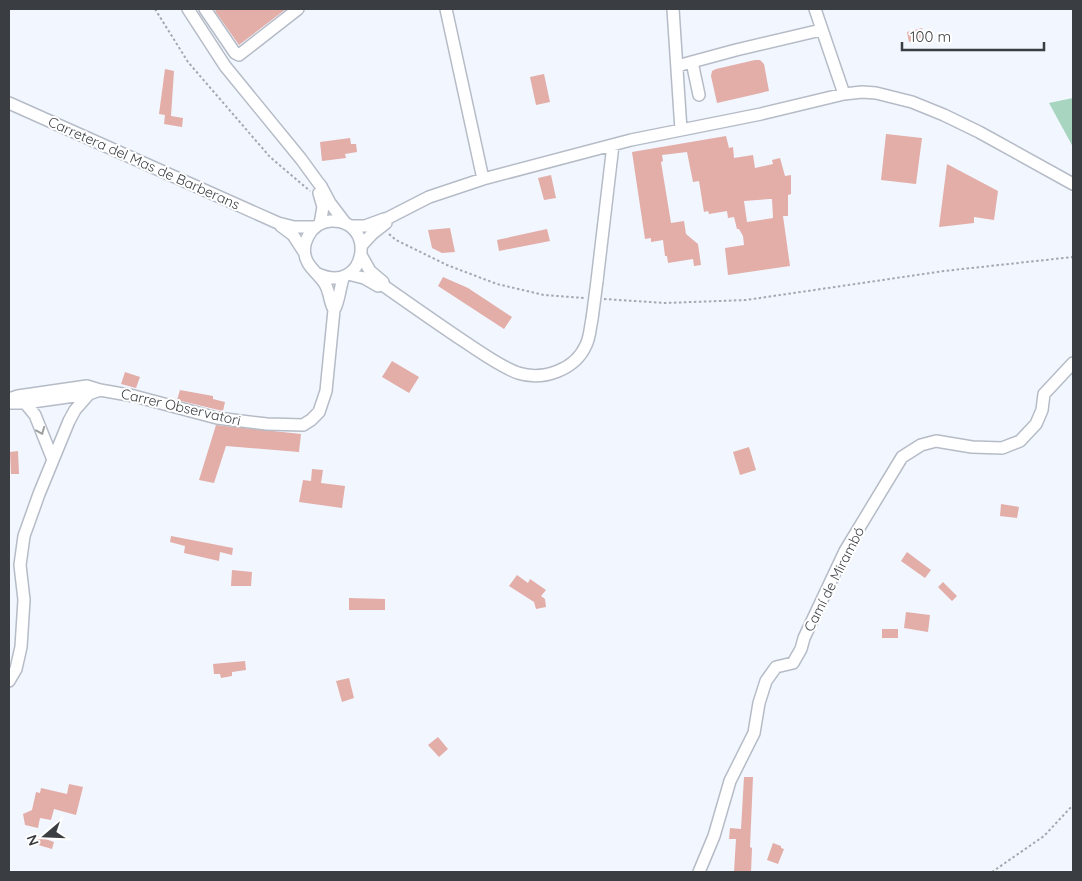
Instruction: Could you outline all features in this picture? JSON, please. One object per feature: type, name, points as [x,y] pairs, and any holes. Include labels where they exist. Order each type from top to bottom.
[{"type":"street","points":[[188,9],[225,66],[293,149],[314,186],[323,207],[318,225],[308,235],[304,252]]},
{"type":"street","points":[[205,9],[235,53],[239,54],[298,9]]},
{"type":"street","points":[[446,9],[483,179]]},
{"type":"street","points":[[673,9],[682,130]]},
{"type":"street","points":[[815,9],[844,94]]},
{"type":"street","points":[[677,66],[822,30]]},
{"type":"street","points":[[692,62],[699,95]]},
{"type":"street","points":[[278,223],[294,227],[318,225],[333,221],[348,225],[370,225],[435,194],[483,179],[613,145],[844,94],[876,93],[912,102],[979,132],[1073,184]]},
{"type":"street","name":"Carretera del Mas de Barberans","points":[[9,103],[278,223]]},
{"type":"street","points":[[314,186],[321,186],[330,203],[358,235],[361,250],[370,271],[384,286],[494,361],[511,370],[530,375],[546,375],[574,362],[586,346],[592,320],[613,145]]},
{"type":"street","points":[[334,310],[337,296],[346,275],[358,264],[361,250],[372,234],[386,223],[388,218]]},
{"type":"street","points":[[278,223],[297,240],[309,265],[318,274],[328,290],[334,310]]},
{"type":"street","points":[[318,274],[330,278],[346,275],[364,278],[384,286]]},
{"type":"street","name":"Carrer Observatori","points":[[9,401],[31,405],[69,393],[89,394],[100,390],[134,396],[217,418],[267,424],[303,425],[319,412],[326,392],[334,310]]},
{"type":"street","name":"Camí de Mirambó","points":[[699,872],[714,836],[730,781],[754,733],[759,703],[766,681],[776,668],[793,663],[801,650],[804,638],[846,551],[902,457],[921,445],[936,441],[972,447],[1002,448],[1020,441],[1036,424],[1042,410],[1044,394],[1073,363]]},
{"type":"street","points":[[9,401],[18,396],[54,391],[69,393],[88,386],[100,390]]},
{"type":"street","points":[[53,460],[31,405],[37,397],[46,396],[54,391]]},
{"type":"street","points":[[69,393],[75,399],[75,410]]},
{"type":"street","points":[[9,681],[16,669],[21,647],[24,600],[20,565],[22,548],[32,510],[75,410],[89,394]]},
{"type":"path","points":[[155,9],[188,62],[270,157],[314,186]]},
{"type":"path","points":[[396,240],[447,265],[497,284],[544,295],[591,298]]},
{"type":"path","points":[[600,299],[666,303],[746,300],[944,271],[1073,257]]},
{"type":"path","points":[[992,872],[1044,836],[1073,805]]},
{"type":"green space","points":[[1073,98],[1073,147],[1049,103]]},
{"type":"building","points":[[217,9],[286,9],[239,45],[215,11]]},
{"type":"building","points":[[922,28],[925,37],[909,42],[907,32]]},
{"type":"building","points":[[760,60],[764,64],[769,91],[717,103],[711,76],[712,71]]},
{"type":"building","points":[[165,69],[174,71],[171,116],[183,118],[182,127],[164,124],[165,115],[159,114]]},
{"type":"building","points":[[544,74],[550,102],[536,105],[530,77]]},
{"type":"building","points":[[886,134],[922,138],[916,184],[881,180]]},
{"type":"building","points":[[726,136],[729,148],[733,147],[734,158],[753,155],[755,168],[773,164],[772,160],[780,158],[785,176],[791,175],[791,194],[788,195],[788,216],[783,216],[790,266],[728,275],[725,248],[744,245],[743,236],[739,229],[737,229],[734,217],[728,218],[727,211],[709,214],[708,211],[704,212],[699,181],[693,182],[687,152],[662,155],[663,161],[661,162],[671,223],[684,221],[686,234],[698,244],[701,265],[694,266],[693,259],[668,263],[663,240],[651,242],[651,238],[645,239],[632,152]],"holes":[[[772,199],[773,218],[747,222],[744,201]]]},
{"type":"building","points":[[350,138],[351,144],[356,144],[357,152],[345,154],[346,158],[322,161],[320,142]]},
{"type":"building","points":[[947,164],[998,191],[994,220],[974,217],[974,223],[939,227]]},
{"type":"building","points":[[551,175],[556,198],[544,200],[538,178]]},
{"type":"building","points":[[450,228],[455,252],[442,253],[432,248],[428,230]]},
{"type":"building","points":[[547,229],[550,241],[499,251],[497,240]]},
{"type":"building","points":[[443,277],[468,288],[512,317],[504,329],[438,286]]},
{"type":"building","points":[[392,361],[419,377],[409,393],[382,377]]},
{"type":"building","points":[[125,372],[140,377],[136,388],[121,384]]},
{"type":"building","points":[[180,390],[213,396],[213,399],[225,402],[223,411],[177,400]]},
{"type":"building","points":[[216,425],[301,434],[299,452],[226,446],[214,483],[199,480]]},
{"type":"building","points":[[749,447],[756,470],[740,475],[733,452]]},
{"type":"building","points":[[18,451],[19,474],[11,474],[10,452]]},
{"type":"building","points":[[312,469],[323,470],[321,483],[345,486],[342,508],[299,502],[303,480],[311,481]]},
{"type":"building","points":[[1001,504],[1019,507],[1017,518],[1000,516]]},
{"type":"building","points":[[171,536],[233,548],[232,555],[220,552],[219,561],[184,553],[185,546],[170,542]]},
{"type":"building","points":[[907,552],[931,570],[925,578],[901,561]]},
{"type":"building","points":[[232,570],[252,572],[251,586],[231,586]]},
{"type":"building","points":[[517,575],[528,583],[530,579],[546,590],[541,596],[545,599],[546,607],[536,609],[534,602],[509,586]]},
{"type":"building","points":[[943,582],[957,596],[952,601],[938,587]]},
{"type":"building","points":[[349,598],[385,599],[385,610],[349,610]]},
{"type":"building","points":[[906,612],[930,615],[928,632],[904,628]]},
{"type":"building","points":[[882,629],[898,629],[898,638],[882,638]]},
{"type":"building","points":[[245,661],[246,670],[232,672],[232,676],[221,678],[220,674],[214,674],[213,664]]},
{"type":"building","points":[[349,678],[354,698],[342,702],[336,681]]},
{"type":"building","points":[[438,737],[448,749],[439,757],[428,745]]},
{"type":"building","points":[[744,777],[753,777],[750,847],[752,848],[751,872],[734,872],[736,839],[729,839],[730,828],[741,829]]},
{"type":"building","points":[[69,784],[83,787],[76,815],[54,809],[51,820],[40,818],[38,828],[25,825],[23,814],[32,810],[36,792],[40,793],[41,788],[67,794]]},
{"type":"building","points":[[37,836],[54,842],[52,849],[35,844]]},
{"type":"building","points":[[773,843],[784,849],[778,864],[767,860]]}]
